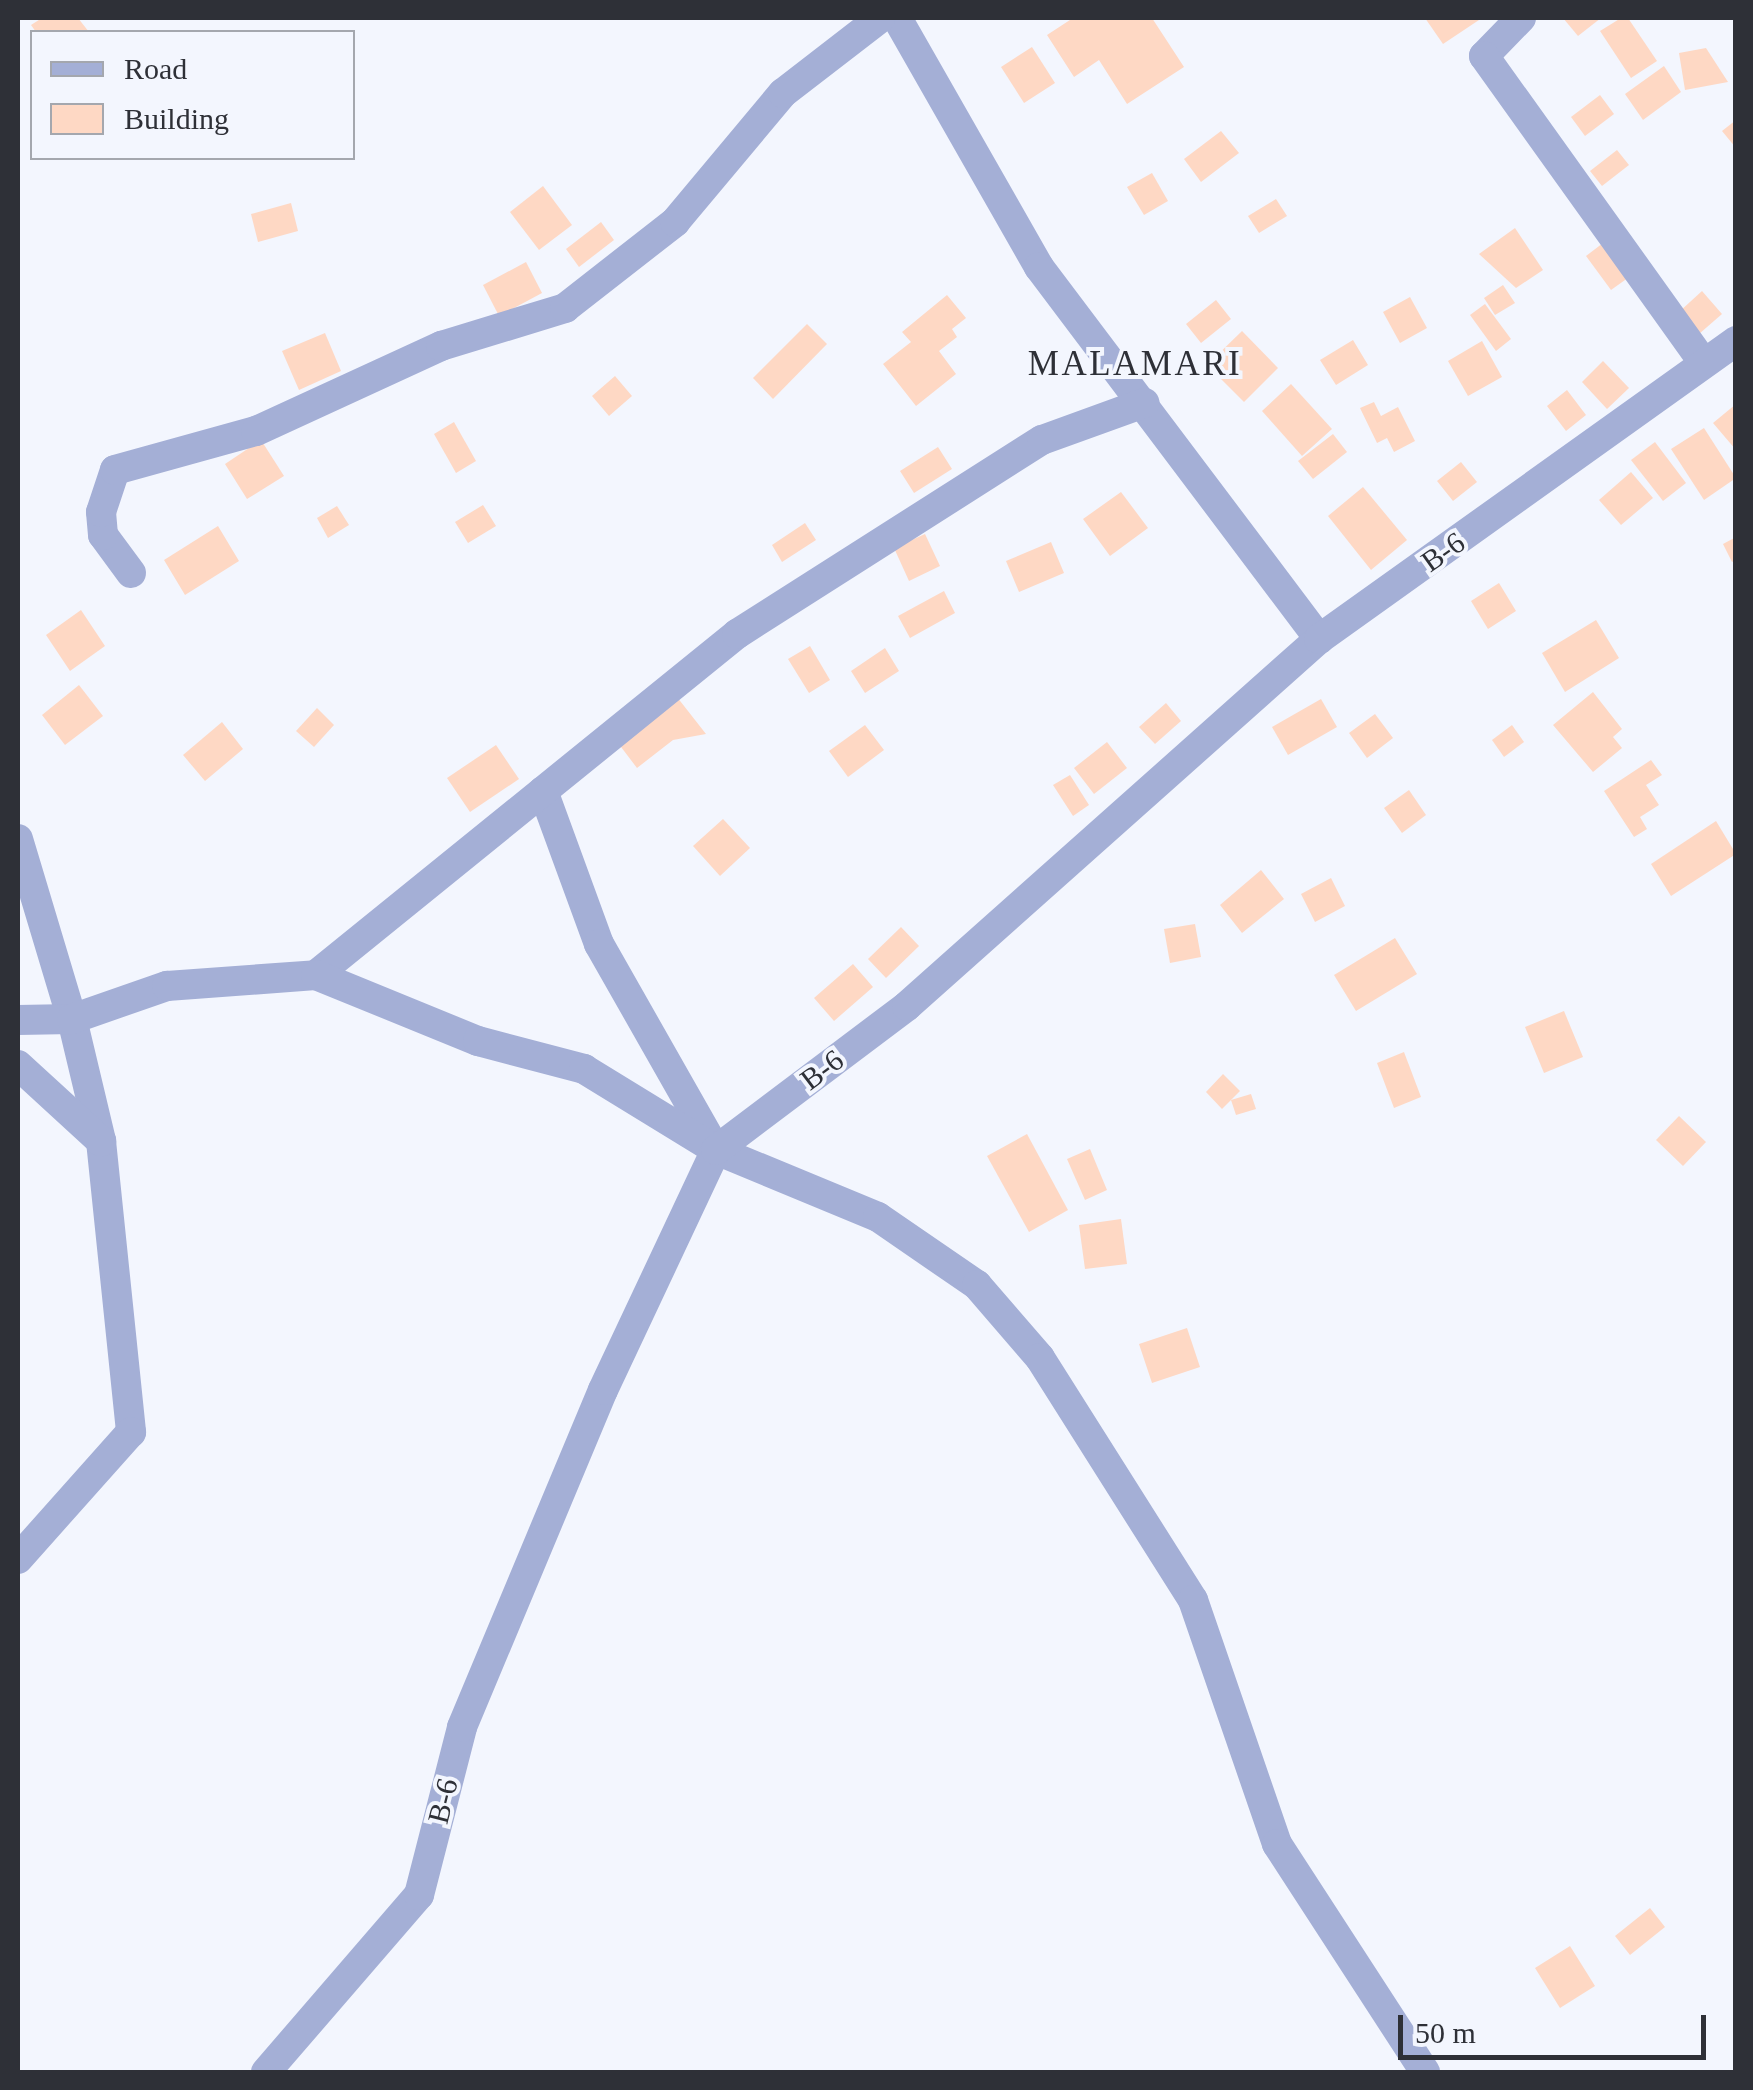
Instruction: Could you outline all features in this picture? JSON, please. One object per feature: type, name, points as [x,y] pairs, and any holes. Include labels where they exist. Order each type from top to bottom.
[{"type":"street","points":[[131,573],[103,535],[100,512],[114,470],[256,431],[441,346],[565,308],[676,222],[783,93],[880,18]]},
{"type":"street","points":[[897,18],[1039,267],[1319,638]]},
{"type":"street","points":[[1521,18],[1484,56],[1702,361]]},
{"type":"street","name":"B-6","points":[[266,2072],[419,1895],[462,1727],[603,1390],[716,1150],[907,1006],[1319,638],[1702,361],[1736,341]]},
{"type":"street","points":[[316,975],[736,634],[1042,440],[1144,403]]},
{"type":"street","points":[[543,791],[598,944],[716,1150]]},
{"type":"street","points":[[18,839],[72,1018],[101,1141],[131,1432],[18,1559]]},
{"type":"street","points":[[18,1020],[72,1018],[167,986],[316,975],[478,1041],[584,1069],[716,1150],[878,1217],[977,1285],[1040,1358],[1194,1600],[1277,1844],[1425,2072]]},
{"type":"street","points":[[18,1065],[101,1141]]},
{"type":"building","points":[[42,18],[78,18],[87,30],[35,30],[31,25]]},
{"type":"building","points":[[1073,18],[1152,18],[1184,67],[1127,104],[1099,60],[1074,77],[1047,35]]},
{"type":"building","points":[[1425,18],[1478,18],[1479,20],[1443,44]]},
{"type":"building","points":[[1563,18],[1601,18],[1578,36]]},
{"type":"building","points":[[1628,18],[1657,61],[1631,78],[1600,31]]},
{"type":"building","points":[[1032,47],[1055,83],[1024,103],[1001,67]]},
{"type":"building","points":[[1706,48],[1728,82],[1685,90],[1679,53]]},
{"type":"building","points":[[1664,66],[1681,92],[1643,120],[1625,94]]},
{"type":"building","points":[[1600,95],[1614,114],[1585,136],[1571,117]]},
{"type":"building","points":[[1736,120],[1736,148],[1722,131]]},
{"type":"building","points":[[1221,131],[1239,153],[1201,182],[1184,159]]},
{"type":"building","points":[[1617,150],[1629,165],[1602,186],[1590,171]]},
{"type":"building","points":[[1152,173],[1168,201],[1144,215],[1127,187]]},
{"type":"building","points":[[543,186],[572,225],[539,250],[510,212]]},
{"type":"building","points":[[1276,199],[1287,216],[1259,233],[1248,216]]},
{"type":"building","points":[[291,203],[298,231],[258,242],[251,214]]},
{"type":"building","points":[[601,222],[614,240],[579,267],[566,249]]},
{"type":"building","points":[[1515,228],[1543,270],[1516,288],[1479,254]]},
{"type":"building","points":[[1607,240],[1632,275],[1611,290],[1586,256]]},
{"type":"building","points":[[526,262],[542,293],[499,316],[483,285]]},
{"type":"building","points":[[1503,285],[1515,303],[1495,315],[1484,298]]},
{"type":"building","points":[[1702,291],[1722,314],[1699,334],[1679,312]]},
{"type":"building","points":[[947,295],[966,318],[952,329],[957,337],[939,351],[956,374],[916,406],[883,364],[911,342],[902,332]]},
{"type":"building","points":[[1410,297],[1427,328],[1400,343],[1383,312]]},
{"type":"building","points":[[1216,300],[1231,319],[1201,343],[1186,324]]},
{"type":"building","points":[[1485,304],[1511,339],[1496,351],[1470,315]]},
{"type":"building","points":[[807,324],[827,344],[773,399],[753,378]]},
{"type":"building","points":[[1242,331],[1278,368],[1244,402],[1207,365]]},
{"type":"building","points":[[325,333],[341,371],[299,390],[282,351]]},
{"type":"building","points":[[1353,340],[1368,365],[1336,385],[1320,360]]},
{"type":"building","points":[[1482,341],[1502,377],[1468,396],[1448,361]]},
{"type":"building","points":[[1603,361],[1629,388],[1607,409],[1582,382]]},
{"type":"building","points":[[615,376],[632,396],[609,416],[592,396]]},
{"type":"building","points":[[1291,384],[1332,429],[1302,456],[1262,411]]},
{"type":"building","points":[[1567,390],[1586,415],[1566,431],[1547,406]]},
{"type":"building","points":[[1374,402],[1381,416],[1398,407],[1415,441],[1394,452],[1387,438],[1377,443],[1360,408]]},
{"type":"building","points":[[1736,404],[1736,450],[1713,423]]},
{"type":"building","points":[[454,422],[476,461],[456,473],[434,434]]},
{"type":"building","points":[[1704,428],[1736,478],[1704,500],[1671,449]]},
{"type":"building","points":[[1333,434],[1347,452],[1313,479],[1298,461]]},
{"type":"building","points":[[261,440],[284,476],[247,499],[225,464]]},
{"type":"building","points":[[1655,442],[1686,483],[1663,501],[1631,460]]},
{"type":"building","points":[[938,447],[952,469],[914,493],[900,471]]},
{"type":"building","points":[[1461,462],[1477,482],[1453,501],[1437,481]]},
{"type":"building","points":[[1631,472],[1653,498],[1621,525],[1599,500]]},
{"type":"building","points":[[1363,487],[1407,540],[1371,570],[1328,516]]},
{"type":"building","points":[[1121,492],[1148,528],[1110,556],[1083,519]]},
{"type":"building","points":[[483,505],[496,526],[468,543],[455,522]]},
{"type":"building","points":[[337,506],[349,525],[328,538],[317,518]]},
{"type":"building","points":[[805,523],[816,540],[782,562],[772,545]]},
{"type":"building","points":[[218,526],[239,561],[185,595],[164,560]]},
{"type":"building","points":[[925,534],[940,566],[909,581],[894,548]]},
{"type":"building","points":[[1736,537],[1736,560],[1732,562],[1723,544]]},
{"type":"building","points":[[1051,542],[1064,573],[1019,592],[1006,561]]},
{"type":"building","points":[[1499,583],[1516,611],[1488,629],[1471,601]]},
{"type":"building","points":[[944,591],[955,613],[910,638],[898,616]]},
{"type":"building","points":[[81,610],[105,646],[70,671],[46,635]]},
{"type":"building","points":[[1596,620],[1619,658],[1565,692],[1542,653]]},
{"type":"building","points":[[810,646],[830,680],[809,693],[788,659]]},
{"type":"building","points":[[885,648],[899,671],[865,693],[851,671]]},
{"type":"building","points":[[79,685],[103,716],[65,745],[42,715]]},
{"type":"building","points":[[1593,692],[1622,729],[1613,737],[1622,748],[1593,772],[1553,725]]},
{"type":"building","points":[[677,697],[706,734],[673,740],[637,768],[618,743]]},
{"type":"building","points":[[1321,699],[1337,727],[1288,755],[1272,727]]},
{"type":"building","points":[[1166,703],[1181,721],[1155,744],[1139,727]]},
{"type":"building","points":[[317,708],[334,725],[314,747],[296,731]]},
{"type":"building","points":[[1375,714],[1393,738],[1367,758],[1349,733]]},
{"type":"building","points":[[222,722],[243,749],[205,781],[183,755]]},
{"type":"building","points":[[865,725],[884,750],[848,777],[829,751]]},
{"type":"building","points":[[1512,725],[1524,742],[1504,757],[1492,740]]},
{"type":"building","points":[[1107,742],[1127,768],[1094,794],[1074,768]]},
{"type":"building","points":[[496,745],[519,779],[470,812],[447,778]]},
{"type":"building","points":[[1651,760],[1662,775],[1646,785],[1659,805],[1640,817],[1647,829],[1634,837],[1604,791]]},
{"type":"building","points":[[1070,775],[1089,805],[1073,816],[1053,785]]},
{"type":"building","points":[[1409,790],[1426,815],[1402,833],[1384,808]]},
{"type":"building","points":[[723,819],[750,848],[720,876],[693,846]]},
{"type":"building","points":[[1716,821],[1736,854],[1671,896],[1651,864]]},
{"type":"building","points":[[1261,870],[1284,899],[1242,933],[1220,905]]},
{"type":"building","points":[[1331,878],[1345,906],[1315,922],[1301,894]]},
{"type":"building","points":[[1195,924],[1201,957],[1170,963],[1164,929]]},
{"type":"building","points":[[901,927],[919,946],[886,978],[868,959]]},
{"type":"building","points":[[1395,938],[1417,974],[1356,1011],[1334,975]]},
{"type":"building","points":[[853,964],[873,987],[834,1021],[814,998]]},
{"type":"building","points":[[1564,1011],[1583,1057],[1544,1073],[1525,1027]]},
{"type":"building","points":[[1404,1052],[1421,1097],[1394,1108],[1377,1063]]},
{"type":"building","points":[[1223,1074],[1240,1091],[1222,1109],[1206,1092]]},
{"type":"building","points":[[1251,1094],[1256,1109],[1236,1115],[1231,1100]]},
{"type":"building","points":[[1679,1116],[1706,1142],[1683,1166],[1656,1140]]},
{"type":"building","points":[[1027,1134],[1068,1210],[1029,1232],[987,1156]]},
{"type":"building","points":[[1090,1149],[1107,1190],[1085,1200],[1067,1159]]},
{"type":"building","points":[[1121,1219],[1127,1264],[1085,1269],[1079,1225]]},
{"type":"building","points":[[1187,1328],[1200,1367],[1152,1383],[1139,1344]]},
{"type":"building","points":[[1650,1908],[1665,1927],[1630,1955],[1615,1936]]},
{"type":"building","points":[[1570,1946],[1595,1986],[1560,2008],[1535,1968]]},
{"type":"district","name":"MALAMARI","points":[[1135,364]]}]
